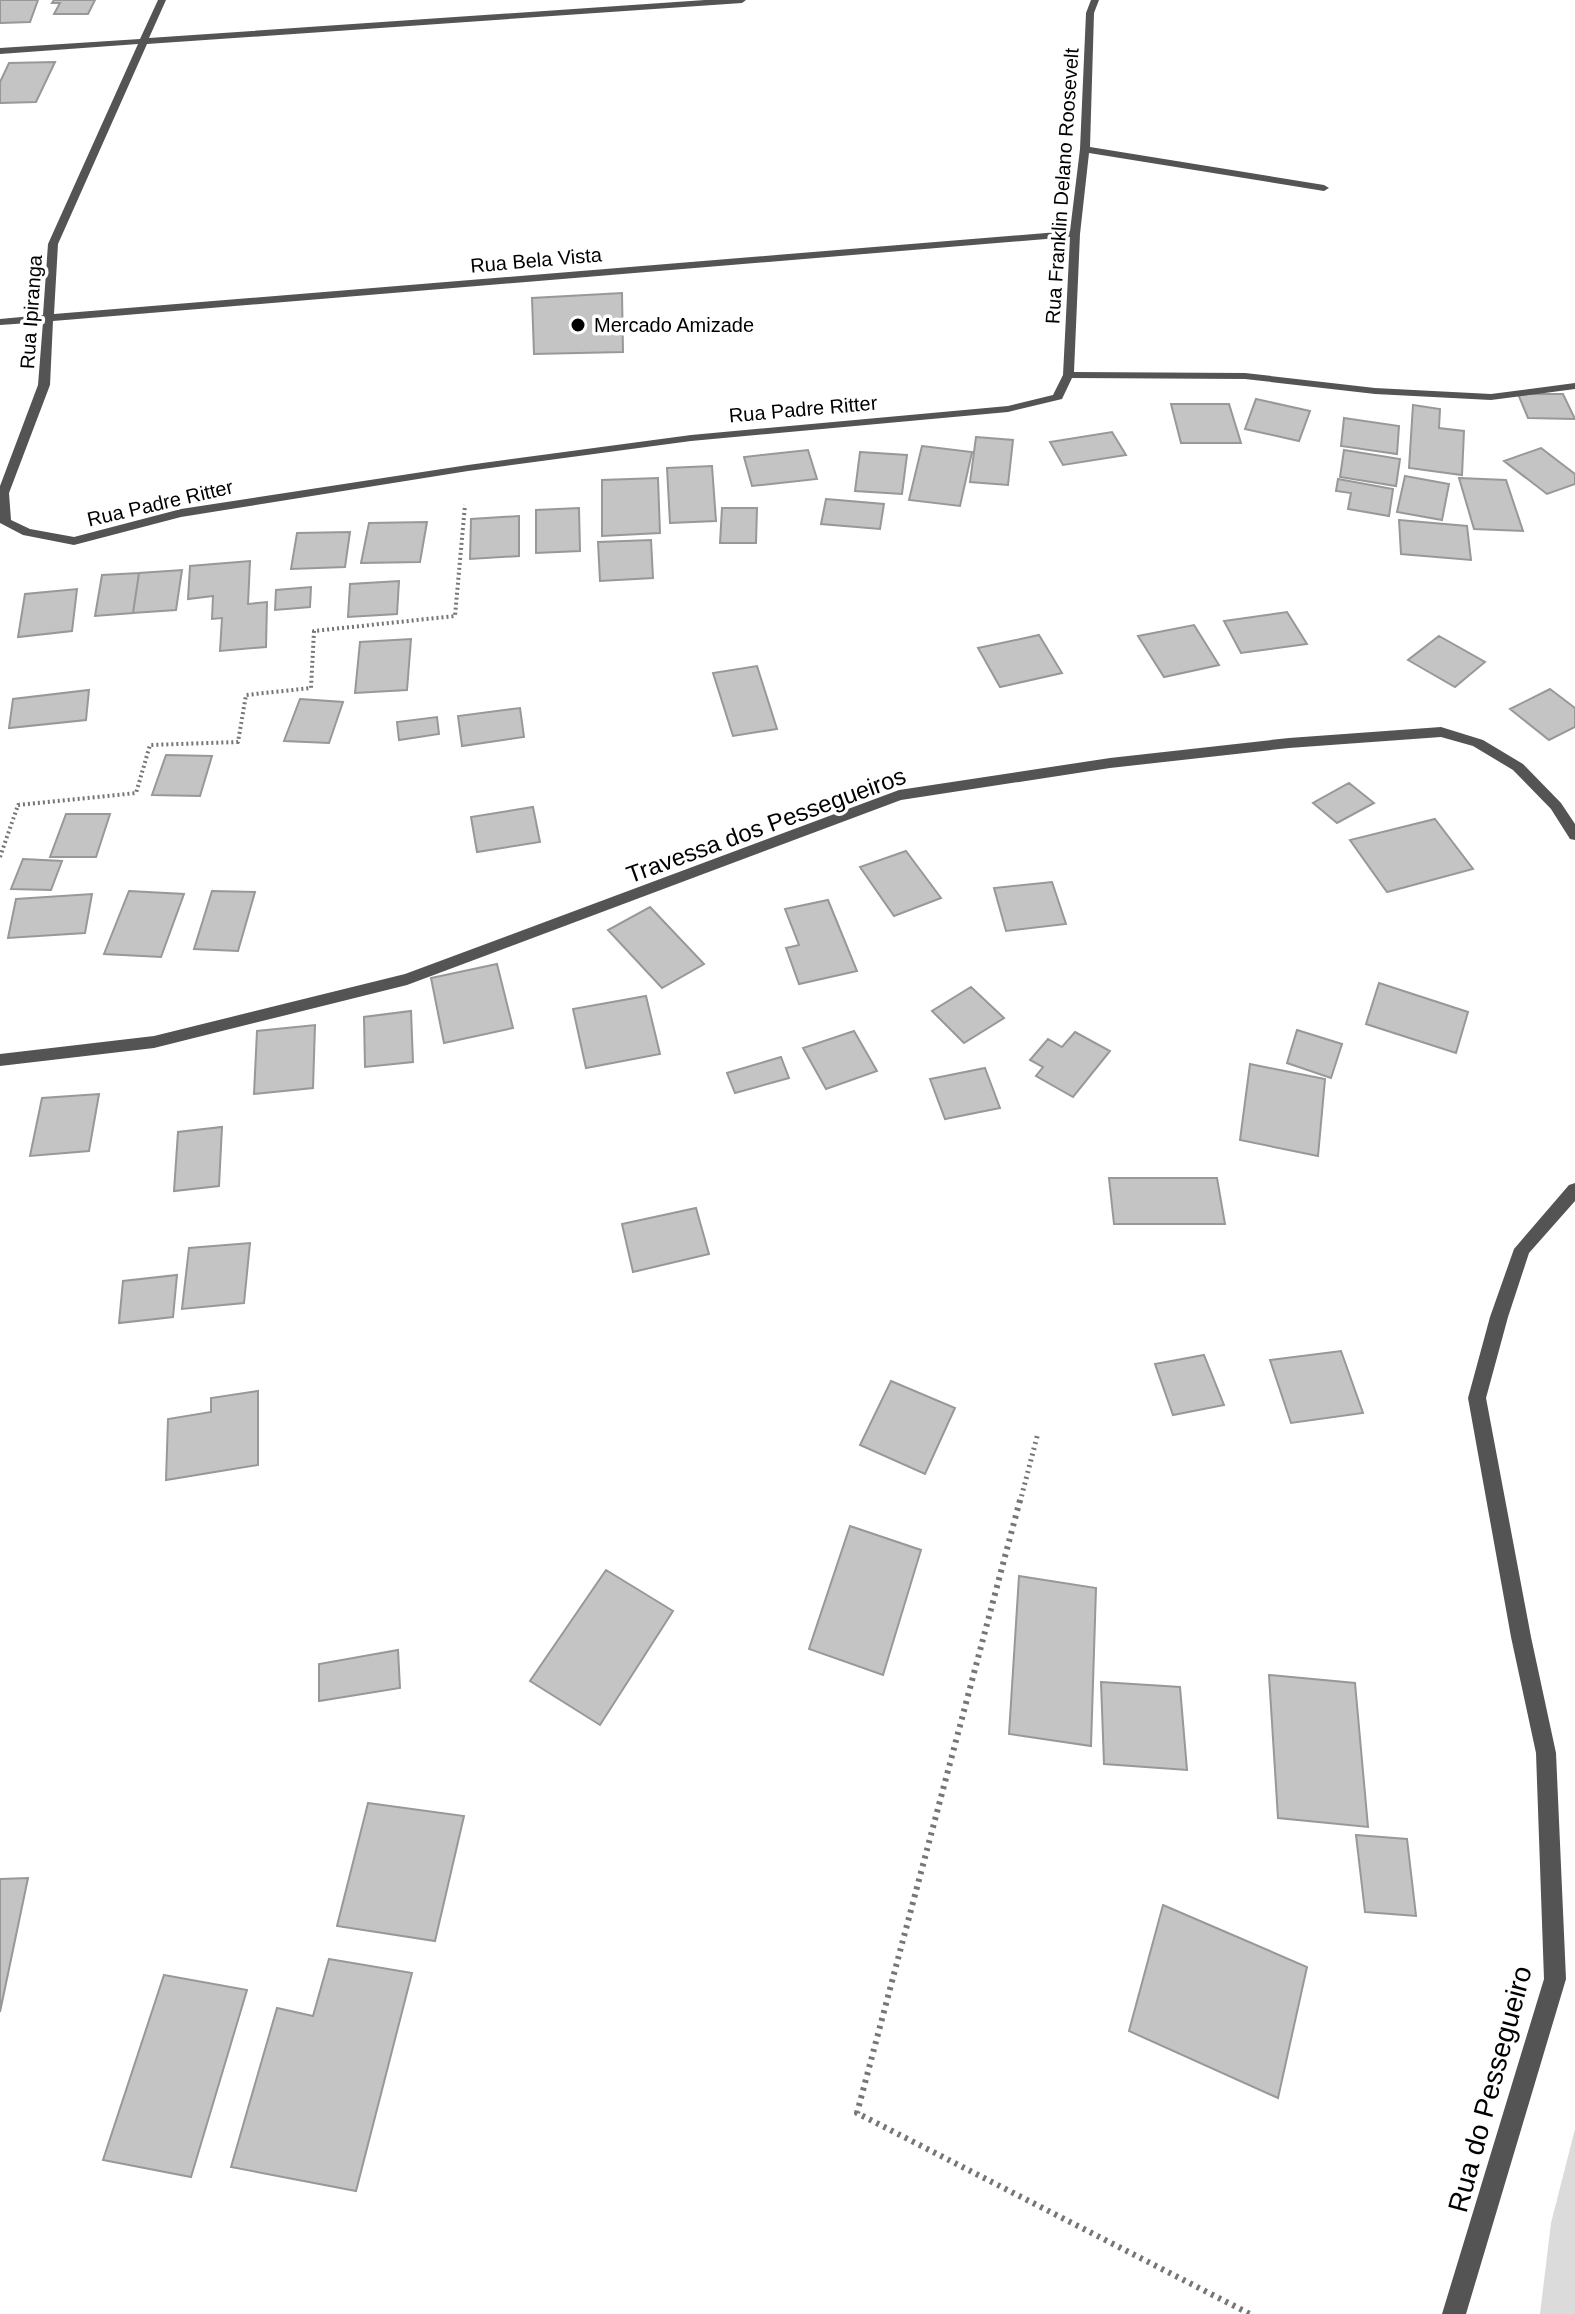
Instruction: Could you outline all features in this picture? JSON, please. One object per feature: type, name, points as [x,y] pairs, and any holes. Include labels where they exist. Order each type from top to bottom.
[{"type":"street","name":"Rua Ipiranga","points":[[27,532],[5,522],[3,493],[44,385],[53,244],[162,0]]},
{"type":"street","points":[[0,51],[742,0]]},
{"type":"street","name":"Rua Franklin Delano Roosevelt","points":[[1068,375],[1075,234],[1085,149],[1090,13],[1095,0]]},
{"type":"street","points":[[1085,149],[1324,188]]},
{"type":"street","name":"Rua Bela Vista","points":[[0,322],[481,284],[800,254],[1075,234]]},
{"type":"street","points":[[1068,375],[1245,376],[1375,391],[1491,397],[1575,386]]},
{"type":"street","name":"Rua Padre Ritter","points":[[27,532],[74,541],[181,513],[468,468],[691,438],[1008,409],[1058,397],[1068,375]]},
{"type":"street","name":"Travessa dos Pessegueiros","points":[[0,1060],[154,1042],[407,979],[899,795],[1110,763],[1289,743],[1441,732],[1478,743],[1518,767],[1556,806],[1575,835]]},
{"type":"street","name":"Rua do Pessegueiro","points":[[1454,2314],[1555,1979],[1546,1753],[1521,1637],[1477,1398],[1522,1249],[1575,1190]]},
{"type":"path","points":[[0,857],[18,805],[136,793],[150,745],[238,742],[246,695],[311,688],[314,631],[455,616],[468,468]]},
{"type":"path","points":[[1038,1433],[857,2113],[1250,2314]]},
{"type":"shaded area","points":[[1575,2129],[1575,2314],[1540,2314],[1551,2223]]},
{"type":"building","points":[[0,0],[38,0],[30,22],[0,23]]},
{"type":"building","points":[[54,0],[95,0],[88,14],[54,14],[60,3],[52,3]]},
{"type":"building","points":[[55,62],[36,102],[0,103],[0,82],[9,63]]},
{"type":"building","name":"Mercado Amizade","points":[[622,293],[623,352],[534,354],[532,298]]},
{"type":"building","points":[[1518,394],[1563,394],[1575,419],[1528,418]]},
{"type":"building","points":[[1256,399],[1310,411],[1299,441],[1245,429]]},
{"type":"building","points":[[1171,404],[1229,404],[1241,443],[1181,443]]},
{"type":"building","points":[[1413,405],[1440,409],[1439,428],[1464,431],[1462,475],[1409,468]]},
{"type":"building","points":[[1344,418],[1399,426],[1397,454],[1341,446]]},
{"type":"building","points":[[1112,432],[1126,455],[1063,465],[1050,442]]},
{"type":"building","points":[[976,437],[1013,440],[1008,485],[970,482]]},
{"type":"building","points":[[922,446],[972,452],[960,506],[909,500]]},
{"type":"building","points":[[1541,448],[1575,474],[1575,484],[1547,494],[1504,461]]},
{"type":"building","points":[[808,450],[817,479],[752,486],[744,457]]},
{"type":"building","points":[[1344,450],[1400,459],[1396,486],[1340,477]]},
{"type":"building","points":[[860,452],[907,455],[902,494],[855,491]]},
{"type":"building","points":[[712,466],[716,521],[670,523],[667,468]]},
{"type":"building","points":[[1405,476],[1449,484],[1442,520],[1397,512]]},
{"type":"building","points":[[658,478],[660,533],[602,536],[602,480]]},
{"type":"building","points":[[1459,478],[1506,480],[1523,531],[1474,529]]},
{"type":"building","points":[[1338,479],[1393,489],[1389,516],[1348,509],[1351,493],[1336,491]]},
{"type":"building","points":[[826,499],[884,504],[880,529],[821,524]]},
{"type":"building","points":[[579,508],[580,551],[536,553],[536,510]]},
{"type":"building","points":[[722,508],[757,508],[756,543],[720,543]]},
{"type":"building","points":[[519,516],[519,556],[470,559],[471,519]]},
{"type":"building","points":[[1399,520],[1467,526],[1471,560],[1401,554]]},
{"type":"building","points":[[427,522],[420,562],[361,563],[369,523]]},
{"type":"building","points":[[350,532],[345,567],[291,569],[297,533]]},
{"type":"building","points":[[651,540],[653,578],[600,581],[598,542]]},
{"type":"building","points":[[250,561],[248,604],[267,602],[266,647],[220,651],[222,618],[212,619],[213,596],[188,599],[190,566]]},
{"type":"building","points":[[182,570],[176,610],[133,613],[139,573]]},
{"type":"building","points":[[139,573],[133,613],[95,616],[102,575]]},
{"type":"building","points":[[399,581],[397,614],[348,617],[350,584]]},
{"type":"building","points":[[311,587],[310,607],[275,610],[276,590]]},
{"type":"building","points":[[77,589],[72,631],[18,637],[25,594]]},
{"type":"building","points":[[1287,612],[1307,644],[1241,653],[1224,621]]},
{"type":"building","points":[[1194,625],[1219,665],[1164,677],[1138,636]]},
{"type":"building","points":[[1039,635],[1062,673],[1000,687],[978,648]]},
{"type":"building","points":[[1439,636],[1485,662],[1455,687],[1408,660]]},
{"type":"building","points":[[411,639],[407,690],[355,693],[360,642]]},
{"type":"building","points":[[757,666],[777,729],[733,736],[713,673]]},
{"type":"building","points":[[1550,689],[1575,708],[1575,727],[1549,740],[1510,709]]},
{"type":"building","points":[[89,690],[86,720],[9,728],[13,699]]},
{"type":"building","points":[[300,699],[343,702],[329,743],[284,741]]},
{"type":"building","points":[[520,708],[524,737],[462,746],[458,716]]},
{"type":"building","points":[[437,717],[439,734],[399,740],[397,722]]},
{"type":"building","points":[[166,755],[212,756],[200,796],[152,795]]},
{"type":"building","points":[[1349,783],[1374,803],[1337,823],[1313,803]]},
{"type":"building","points":[[533,807],[540,842],[477,852],[471,817]]},
{"type":"building","points":[[66,814],[110,814],[96,857],[50,857]]},
{"type":"building","points":[[1435,819],[1473,869],[1387,892],[1350,840]]},
{"type":"building","points":[[906,851],[941,898],[894,916],[860,867]]},
{"type":"building","points":[[23,859],[62,861],[51,890],[11,889]]},
{"type":"building","points":[[1052,882],[1066,924],[1006,931],[994,888]]},
{"type":"building","points":[[129,891],[184,894],[161,957],[104,954]]},
{"type":"building","points":[[212,891],[255,892],[238,951],[194,949]]},
{"type":"building","points":[[92,894],[85,933],[8,938],[16,899]]},
{"type":"building","points":[[828,900],[857,971],[799,984],[786,948],[799,945],[785,909]]},
{"type":"building","points":[[650,907],[704,964],[662,988],[608,930]]},
{"type":"building","points":[[497,964],[513,1028],[444,1043],[431,978]]},
{"type":"building","points":[[1379,983],[1468,1012],[1456,1053],[1366,1024]]},
{"type":"building","points":[[971,987],[1004,1018],[964,1043],[932,1011]]},
{"type":"building","points":[[646,996],[660,1054],[586,1068],[573,1009]]},
{"type":"building","points":[[411,1011],[413,1062],[365,1067],[364,1017]]},
{"type":"building","points":[[315,1025],[313,1088],[254,1094],[257,1031]]},
{"type":"building","points":[[1297,1030],[1342,1044],[1331,1078],[1287,1063]]},
{"type":"building","points":[[854,1031],[877,1071],[826,1089],[803,1048]]},
{"type":"building","points":[[1075,1032],[1110,1051],[1073,1097],[1036,1076],[1043,1067],[1030,1060],[1048,1039],[1062,1047]]},
{"type":"building","points":[[781,1057],[789,1078],[735,1093],[727,1073]]},
{"type":"building","points":[[1250,1064],[1325,1079],[1318,1156],[1240,1140]]},
{"type":"building","points":[[985,1068],[1000,1108],[945,1119],[930,1079]]},
{"type":"building","points":[[99,1094],[89,1151],[30,1156],[42,1098]]},
{"type":"building","points":[[222,1127],[219,1186],[174,1191],[178,1132]]},
{"type":"building","points":[[1109,1178],[1217,1178],[1225,1224],[1114,1224]]},
{"type":"building","points":[[696,1208],[709,1254],[633,1272],[622,1224]]},
{"type":"building","points":[[250,1243],[244,1303],[182,1309],[189,1248]]},
{"type":"building","points":[[177,1275],[173,1317],[119,1323],[123,1281]]},
{"type":"building","points":[[1341,1351],[1363,1413],[1291,1423],[1270,1360]]},
{"type":"building","points":[[1204,1355],[1224,1405],[1173,1415],[1155,1364]]},
{"type":"building","points":[[891,1381],[955,1408],[925,1474],[860,1445]]},
{"type":"building","points":[[258,1391],[258,1465],[166,1480],[168,1419],[211,1412],[211,1398]]},
{"type":"building","points":[[850,1526],[921,1550],[883,1675],[809,1649]]},
{"type":"building","points":[[606,1570],[673,1611],[600,1725],[530,1681]]},
{"type":"building","points":[[1019,1576],[1096,1588],[1091,1746],[1009,1734]]},
{"type":"building","points":[[398,1650],[400,1688],[319,1701],[319,1664]]},
{"type":"building","points":[[1269,1675],[1355,1683],[1368,1827],[1278,1818]]},
{"type":"building","points":[[1101,1682],[1180,1687],[1187,1770],[1104,1764]]},
{"type":"building","points":[[368,1803],[464,1816],[435,1941],[337,1926]]},
{"type":"building","points":[[1356,1835],[1407,1839],[1416,1916],[1365,1912]]},
{"type":"building","points":[[28,1878],[0,2012],[0,1879]]},
{"type":"building","points":[[1163,1905],[1307,1967],[1278,2098],[1129,2031]]},
{"type":"building","points":[[329,1959],[412,1973],[356,2191],[231,2167],[277,2008],[313,2016]]},
{"type":"building","points":[[164,1975],[247,1990],[191,2177],[103,2160]]},
{"type":"place","name":"Mercado Amizade","points":[[578,325]]}]
